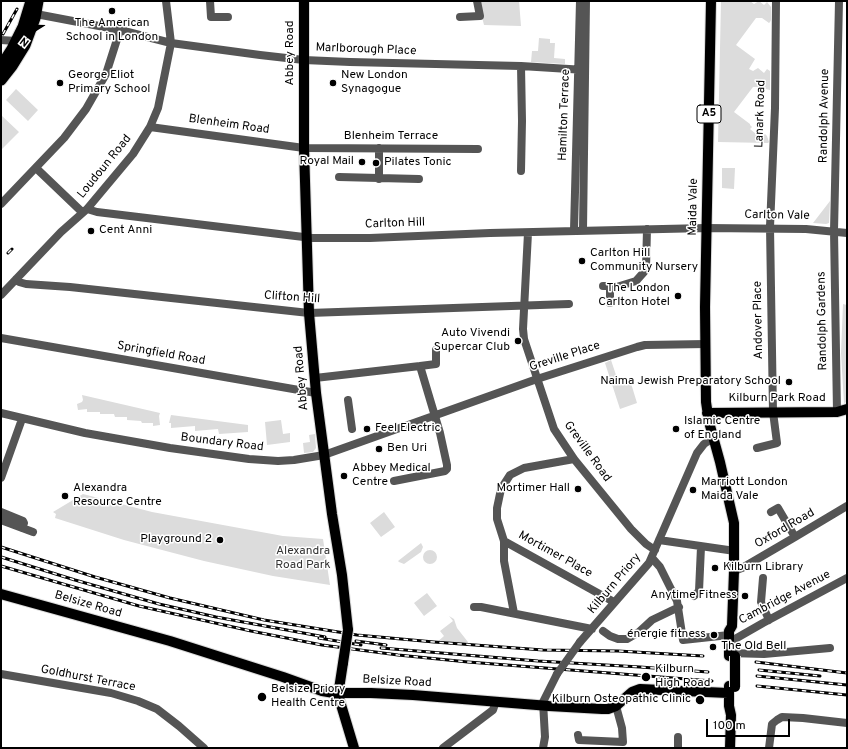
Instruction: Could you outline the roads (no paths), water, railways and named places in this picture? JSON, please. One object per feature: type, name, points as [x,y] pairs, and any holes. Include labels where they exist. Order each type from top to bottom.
[{"type":"highway","points":[[1,66],[28,12],[31,1]]},
{"type":"highway","points":[[1,80],[12,66],[25,44],[35,16],[38,1]]},
{"type":"highway","points":[[13,40],[22,38],[35,16]]},
{"type":"main road","name":"Abbey Road","points":[[304,1],[304,148],[309,313],[314,378],[348,630],[339,694],[354,748]]},
{"type":"main road","name":"Maida Vale","points":[[708,413],[706,344],[706,228],[711,1]]},
{"type":"main road","name":"Kilburn Park Road","points":[[708,413],[837,412],[847,409]]},
{"type":"main road","name":"A5","points":[[708,413],[734,523],[735,551],[731,689],[735,707],[731,715],[730,748]]},
{"type":"main road","name":"Belsize Road","points":[[1,594],[170,641],[283,676],[322,691],[339,694],[371,693],[496,701],[543,706],[602,709],[608,709],[616,706]]},
{"type":"main road","points":[[616,706],[632,692],[640,689],[731,689]]},
{"type":"street","name":"Loudoun Road","points":[[1,295],[85,210],[134,154],[150,127],[158,108],[170,43],[166,1]]},
{"type":"street","points":[[210,1],[211,17],[228,17]]},
{"type":"street","points":[[460,17],[480,16],[477,1]]},
{"type":"street","name":"Hamilton Terrace","points":[[580,1],[583,230]]},
{"type":"street","name":"Hamilton Terrace","points":[[574,230],[586,1]]},
{"type":"street","name":"Lanark Road","points":[[770,227],[775,108],[776,1]]},
{"type":"street","name":"Randolph Avenue","points":[[834,231],[838,1]]},
{"type":"street","name":"Marlborough Place","points":[[35,16],[120,30],[170,43],[304,60],[521,66],[582,70]]},
{"type":"street","points":[[1,204],[78,121],[94,97],[106,74],[120,30]]},
{"type":"street","points":[[1,40],[13,40]]},
{"type":"street","points":[[521,66],[521,171]]},
{"type":"street","name":"Blenheim Road","points":[[150,127],[304,148]]},
{"type":"street","name":"Blenheim Terrace","points":[[304,148],[478,149]]},
{"type":"street","points":[[379,148],[379,179]]},
{"type":"street","points":[[36,168],[85,210]]},
{"type":"street","points":[[338,177],[419,179]]},
{"type":"street","name":"Carlton Hill","points":[[85,210],[306,238],[370,238],[574,230],[706,228]]},
{"type":"street","name":"Carlton Vale","points":[[706,228],[770,227],[847,233]]},
{"type":"street","name":"Andover Place","points":[[757,448],[777,443],[773,412],[770,227]]},
{"type":"street","points":[[610,303],[606,287],[636,281],[646,269],[647,229]]},
{"type":"street","name":"Randolph Gardens","points":[[834,231],[837,412]]},
{"type":"street","name":"Greville Road","points":[[528,233],[523,329],[524,339],[554,429],[574,459],[640,539],[649,546],[654,554],[679,607],[683,640],[732,646]]},
{"type":"street","name":"Clifton Hill","points":[[16,279],[19,282],[26,284],[70,287],[309,313],[568,304]]},
{"type":"street","name":"Springfield Road","points":[[1,338],[316,393]]},
{"type":"street","name":"Greville Place","points":[[435,415],[537,379],[642,346],[706,344]]},
{"type":"street","points":[[314,378],[436,364],[436,350]]},
{"type":"street","points":[[394,480],[446,471],[447,465],[435,415],[420,366]]},
{"type":"street","points":[[348,400],[355,436]]},
{"type":"street","name":"Boundary Road","points":[[1,413],[94,435],[241,458],[282,461],[324,455],[355,436],[435,415]]},
{"type":"street","points":[[1,478],[22,418]]},
{"type":"street","name":"Kilburn Priory","points":[[543,706],[544,698],[557,674],[580,642],[649,563],[698,453],[704,444],[714,443]]},
{"type":"street","points":[[514,614],[504,561],[504,541],[497,519],[497,508],[501,488],[510,475],[524,468],[574,459]]},
{"type":"street","name":"Oxford Road","points":[[734,571],[796,538],[847,506]]},
{"type":"street","points":[[771,512],[778,508],[796,538]]},
{"type":"street","points":[[1,512],[23,521],[24,523],[22,528]]},
{"type":"street","points":[[1,520],[33,532]]},
{"type":"street","points":[[659,540],[735,551]]},
{"type":"street","name":"Mortimer Place","points":[[504,541],[614,602]]},
{"type":"street","points":[[694,596],[699,591],[701,547]]},
{"type":"street","points":[[763,578],[761,602],[769,620]]},
{"type":"street","name":"Cambridge Avenue","points":[[732,646],[769,620],[847,578]]},
{"type":"street","points":[[474,607],[592,629]]},
{"type":"street","points":[[603,631],[618,639],[627,639],[639,632],[652,620],[679,607]]},
{"type":"street","points":[[732,646],[764,654],[830,648]]},
{"type":"street","name":"Goldhurst Terrace","points":[[1,674],[111,693],[138,701],[157,709],[204,748]]},
{"type":"street","points":[[443,748],[493,710],[496,701]]},
{"type":"street","points":[[543,706],[545,737],[543,748]]},
{"type":"street","points":[[578,735],[578,740],[623,742],[622,728],[616,706]]},
{"type":"street","points":[[768,748],[772,724],[782,718],[803,718],[847,723]]},
{"type":"street","points":[[678,737],[678,748]]},
{"type":"railway","points":[[3,34],[17,9]]},
{"type":"railway","points":[[8,253],[12,249]]},
{"type":"railway","points":[[1,547],[95,577],[170,598],[264,620],[357,635],[543,650],[618,651],[703,656]]},
{"type":"railway","points":[[1,557],[159,604],[216,617],[325,637]]},
{"type":"railway","points":[[1,566],[139,606],[322,645],[468,662],[712,681]]},
{"type":"railway","points":[[319,638],[361,645]]},
{"type":"railway","points":[[356,641],[386,645]]},
{"type":"railway","points":[[381,648],[538,661],[708,672]]},
{"type":"railway","points":[[756,662],[847,673]]},
{"type":"railway","points":[[759,670],[820,676]]},
{"type":"railway","points":[[757,676],[847,685]]},
{"type":"railway","points":[[757,686],[847,695]]},
{"type":"place","name":"The American School in London","points":[[112,11]]},
{"type":"place","name":"George Eliot Primary School","points":[[60,83]]},
{"type":"place","name":"New London Synagogue","points":[[333,83]]},
{"type":"place","name":"Royal Mail","points":[[362,162]]},
{"type":"place","name":"Pilates Tonic","points":[[376,163]]},
{"type":"place","name":"Cent Anni","points":[[91,231]]},
{"type":"place","name":"Carlton Hill Community Nursery","points":[[582,261]]},
{"type":"place","name":"The London Carlton Hotel","points":[[678,296]]},
{"type":"place","name":"Auto Vivendi Supercar Club","points":[[518,341]]},
{"type":"place","name":"Naima Jewish Preparatory School","points":[[789,382]]},
{"type":"place","name":"Feel Electric","points":[[367,429]]},
{"type":"place","name":"Islamic Centre of England","points":[[676,429]]},
{"type":"place","name":"Ben Uri","points":[[379,449]]},
{"type":"place","name":"Abbey Medical Centre","points":[[344,476]]},
{"type":"place","name":"Mortimer Hall","points":[[578,489]]},
{"type":"place","name":"Marriott London Maida Vale","points":[[693,490]]},
{"type":"place","name":"Alexandra Resource Centre","points":[[65,496]]},
{"type":"place","name":"Playground 2","points":[[220,540]]},
{"type":"place","name":"Kilburn Library","points":[[715,568]]},
{"type":"place","name":"Anytime Fitness","points":[[745,596]]},
{"type":"place","name":"énergie fitness","points":[[714,635]]},
{"type":"place","name":"The Old Bell","points":[[713,647]]},
{"type":"place","name":"Kilburn High Road","points":[[646,677]]},
{"type":"place","name":"Belsize Priory Health Centre","points":[[262,697]]},
{"type":"place","name":"Kilburn Osteopathic Clinic","points":[[700,700]]},
{"type":"park label","name":"Alexandra Road Park","points":[[303,559]]}]
